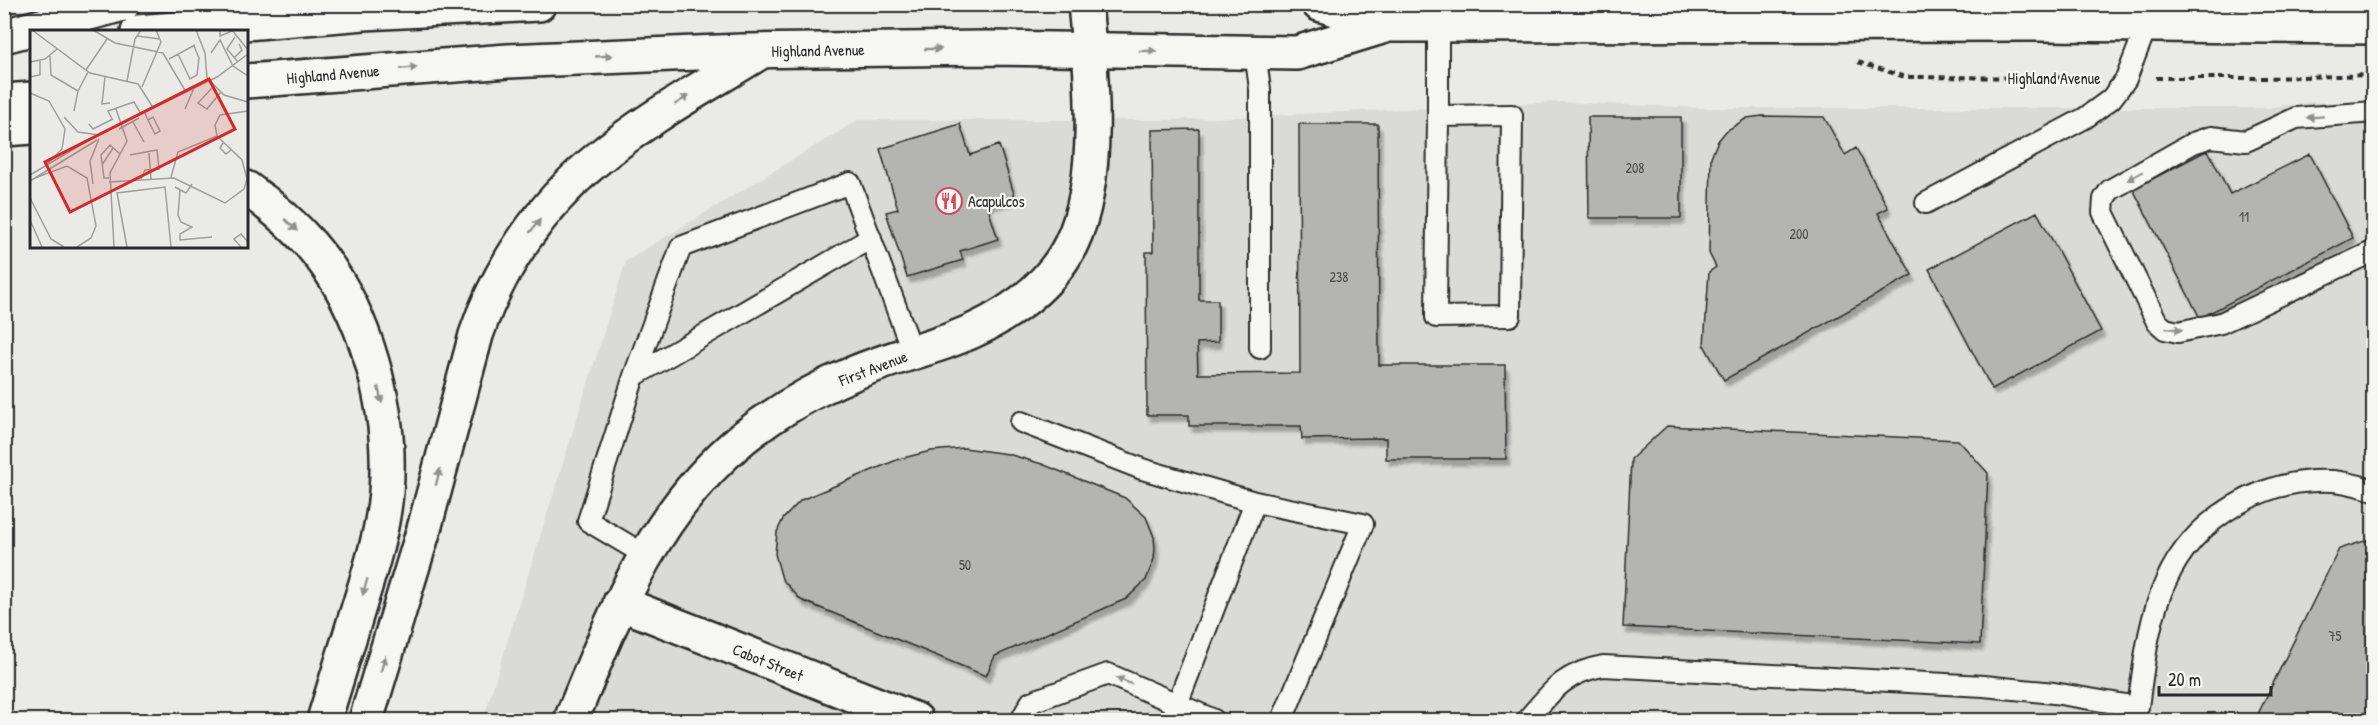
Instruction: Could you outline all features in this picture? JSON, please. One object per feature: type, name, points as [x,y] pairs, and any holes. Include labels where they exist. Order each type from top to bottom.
[{"type":"main road","points":[[4,36],[123,4]]},
{"type":"main road","points":[[163,30],[364,14],[539,4]]},
{"type":"main road","name":"First Avenue","points":[[571,720],[620,603],[645,555],[681,499],[703,475],[745,437],[795,402],[853,374],[980,328],[1006,312],[1044,282],[1060,264],[1080,222],[1088,184],[1091,144],[1090,50],[1085,4]]},
{"type":"main road","name":"Highland Avenue","points":[[1319,4],[1438,26],[1561,15],[2037,14],[2147,25],[2373,27]]},
{"type":"main road","name":"Highland Avenue","points":[[248,81],[497,62],[762,51],[976,48],[1297,53],[1386,15]]},
{"type":"main road","points":[[4,42],[30,40]]},
{"type":"main road","points":[[366,720],[424,529],[476,335],[486,305],[502,274],[522,243],[555,201],[594,162],[646,123],[762,51]]},
{"type":"main road","points":[[4,101],[30,99]]},
{"type":"main road","points":[[4,129],[30,127]]},
{"type":"main road","points":[[248,189],[266,202],[312,245],[338,285],[367,348],[382,404],[387,472],[380,535],[324,720]]},
{"type":"main road","name":"Cabot Street","points":[[620,603],[916,720]]},
{"type":"lane","points":[[1926,203],[2085,118],[2111,99],[2126,79],[2147,25]]},
{"type":"lane","points":[[1438,26],[1436,317],[1510,316],[1512,115],[1438,116]]},
{"type":"lane","points":[[1255,52],[1260,89],[1260,348]]},
{"type":"lane","points":[[2373,112],[2296,118],[2246,141],[2211,137],[2193,143],[2110,190],[2104,199],[2103,212],[2157,322],[2165,329],[2178,332],[2221,323],[2373,251]]},
{"type":"lane","points":[[645,555],[588,521],[634,376],[681,247],[850,183],[913,353]]},
{"type":"lane","points":[[634,376],[871,238]]},
{"type":"lane","points":[[1021,422],[1142,469],[1255,502],[1363,524],[1282,720]]},
{"type":"lane","points":[[1527,720],[1554,688],[1566,679],[1578,672],[1603,666],[1984,686],[2054,693],[2138,714],[2156,607],[2174,565],[2202,529],[2244,501],[2292,483],[2335,481],[2373,490]]},
{"type":"lane","points":[[1174,712],[1255,502]]},
{"type":"lane","points":[[1021,720],[1031,702],[1108,674],[1174,712],[1214,720]]},
{"type":"path","name":"Highland Avenue","points":[[1851,60],[1905,77],[2126,79],[2373,75]]},
{"type":"shaded area","points":[[1557,102],[1704,108],[2265,108],[2310,102],[2373,105],[2373,720],[483,720],[626,261],[858,120],[1172,120]]},
{"type":"building","points":[[1762,116],[1824,117],[1845,155],[1856,148],[1888,208],[1878,213],[1912,275],[1724,380],[1704,345],[1709,272],[1716,267],[1709,253],[1711,157],[1718,141],[1726,131],[1747,118]]},
{"type":"building","points":[[1588,117],[1681,117],[1681,218],[1589,218]]},
{"type":"building","name":"Acapulcos","points":[[960,124],[970,155],[999,145],[1015,197],[987,205],[998,239],[960,251],[963,260],[907,277],[886,212],[898,209],[880,149]]},
{"type":"building","points":[[1299,124],[1378,124],[1379,365],[1505,365],[1506,459],[1386,459],[1386,438],[1302,439],[1301,426],[1189,426],[1189,415],[1147,415],[1146,252],[1153,252],[1152,130],[1199,129],[1199,300],[1218,300],[1218,342],[1197,343],[1198,374],[1300,373]]},
{"type":"building","points":[[2208,150],[2230,194],[2310,154],[2353,238],[2200,318],[2133,189]]},
{"type":"building","points":[[2037,212],[2101,331],[1992,389],[1929,269]]},
{"type":"building","points":[[1667,426],[1958,440],[1988,473],[1980,644],[1623,627],[1631,459]]},
{"type":"building","points":[[964,448],[1008,454],[1042,464],[1125,498],[1146,517],[1154,537],[1154,559],[1146,580],[1126,599],[995,656],[986,676],[801,600],[782,579],[775,554],[777,532],[783,519],[801,500],[899,459],[931,451]]},
{"type":"building","points":[[2374,538],[2374,720],[2255,720],[2339,549]]},
{"type":"place","name":"Acapulcos","points":[[949,201]]}]
